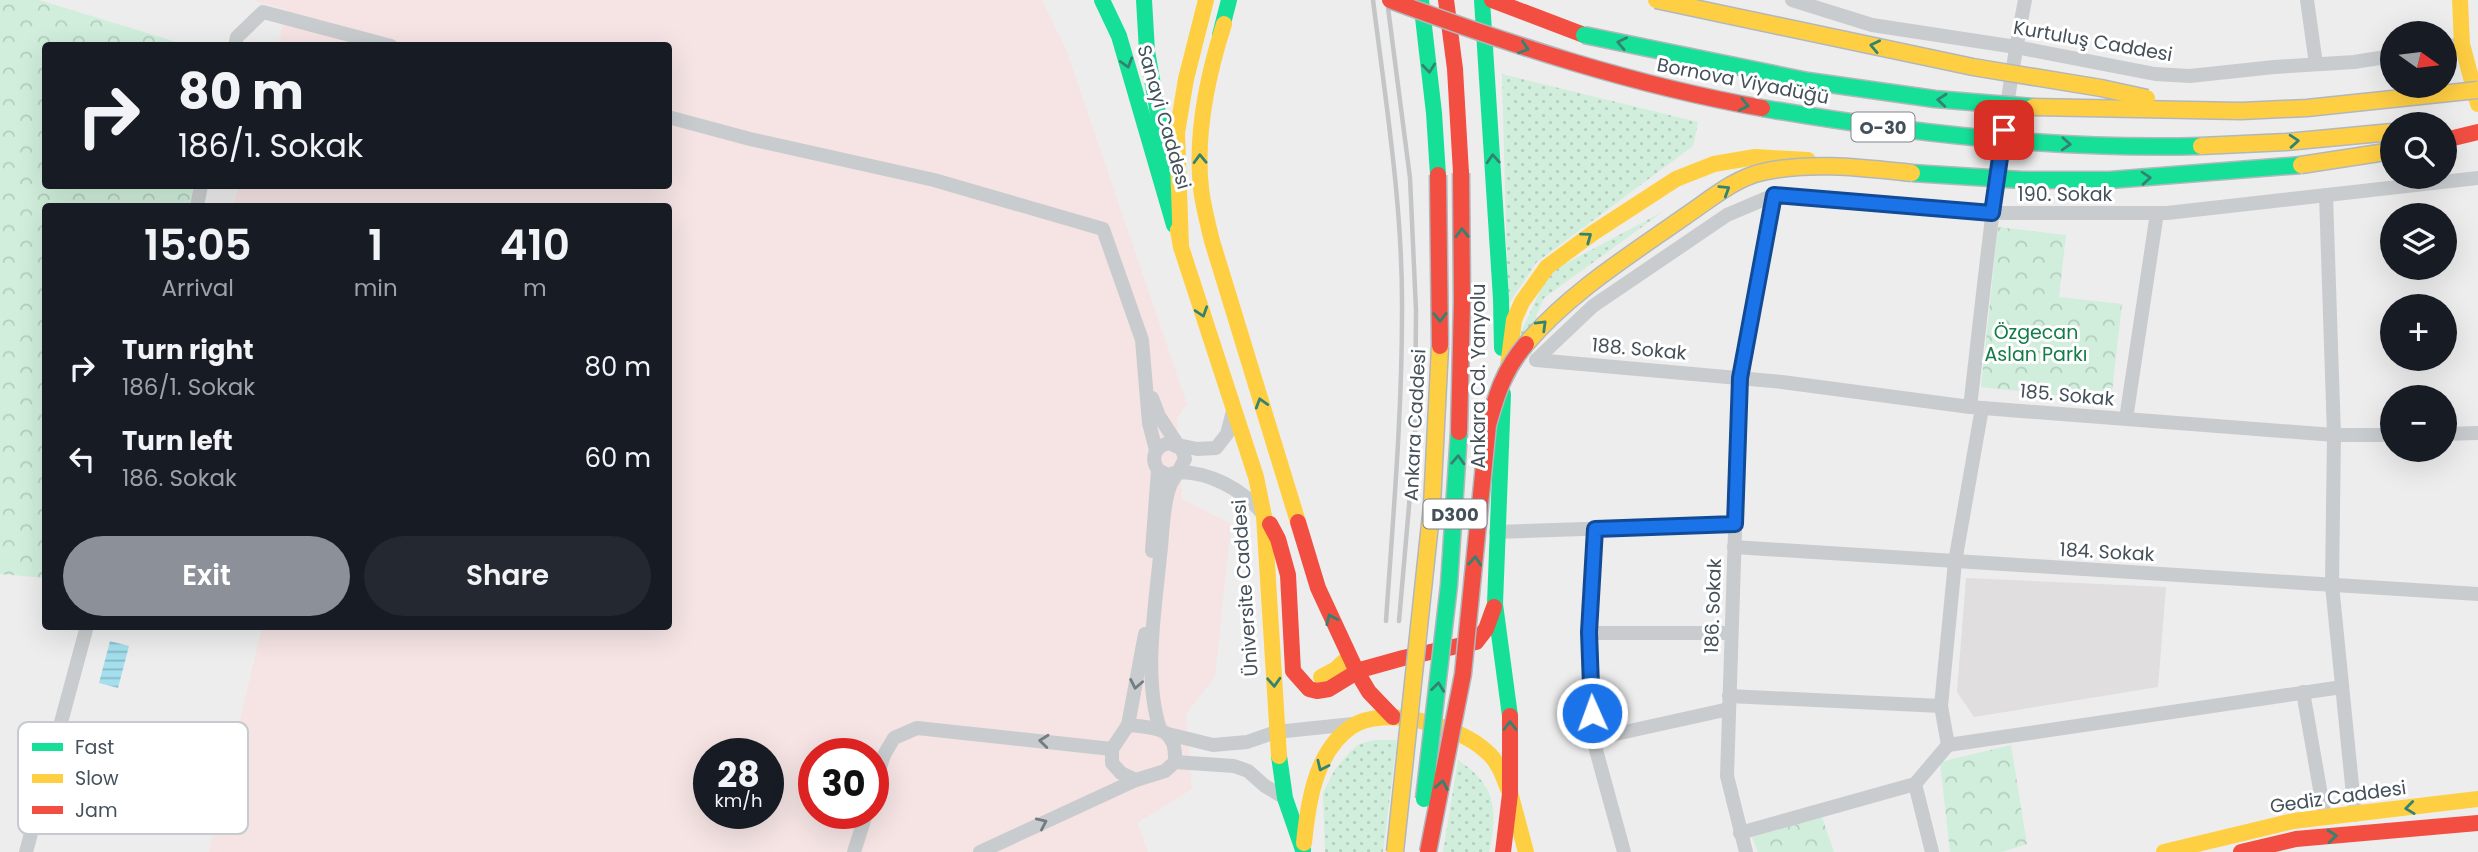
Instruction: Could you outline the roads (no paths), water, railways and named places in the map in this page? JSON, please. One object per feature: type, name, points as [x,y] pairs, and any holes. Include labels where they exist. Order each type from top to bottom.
[{"type":"main road","name":"Sanayi Caddesi","points":[[1102,0],[1119,36],[1181,247]]},
{"type":"main road","points":[[1144,0],[1147,51],[1181,247]]},
{"type":"main road","points":[[1181,247],[1177,133],[1186,79],[1206,0]]},
{"type":"main road","points":[[1231,0],[1208,86],[1199,142],[1201,188],[1209,228],[1318,588],[1369,692],[1393,717]]},
{"type":"main road","name":"Bornova Viyadüğü","points":[[1390,0],[1554,58],[1620,77],[1774,111],[1838,121],[1973,138],[2109,146],[2284,142],[2380,133]]},
{"type":"main road","name":"Ankara Caddesi","points":[[1395,852],[1422,612],[1440,368],[1438,175],[1422,0]]},
{"type":"main road","name":"D300","points":[[1418,852],[1445,629],[1455,513],[1463,314],[1461,173],[1455,69],[1446,0]]},
{"type":"main road","name":"Ankara Cd. Yanyolu","points":[[1482,0],[1501,299],[1503,398],[1495,604],[1510,713],[1510,794]]},
{"type":"main road","name":"Bornova Viyadüğü","points":[[1492,0],[1584,35],[1808,81],[1935,99],[2039,107],[2206,111],[2306,108],[2478,90]]},
{"type":"main road","points":[[1656,0],[1973,67],[2101,88],[2206,111]]},
{"type":"main road","points":[[2460,0],[2462,44],[2478,104]]},
{"type":"main road","points":[[2457,126],[2478,123]]},
{"type":"main road","points":[[2457,137],[2478,132]]},
{"type":"main road","points":[[1503,398],[1514,320],[1522,302],[1547,267],[1641,200],[1676,179],[1714,164],[1755,157],[1942,176],[2110,180],[2304,165],[2380,153]]},
{"type":"main road","points":[[1427,852],[1434,829],[1463,674],[1488,425],[1498,387],[1514,358],[1529,337],[1548,318],[1636,251],[1728,187],[1760,172],[1789,168],[1858,167]]},
{"type":"main road","name":"Üniversite Caddesi","points":[[1181,247],[1256,477],[1264,516],[1276,732],[1285,798],[1303,851]]},
{"type":"main road","points":[[1264,516],[1276,532],[1286,569],[1290,593],[1293,671],[1305,685],[1317,691],[1333,687],[1353,664],[1389,661],[1476,642],[1486,629],[1495,604]]},
{"type":"main road","points":[[1303,851],[1308,804],[1321,765],[1336,740],[1353,724],[1393,717],[1451,729],[1487,751],[1510,794],[1526,852]]},
{"type":"main road","points":[[1503,852],[1510,794]]},
{"type":"main road","name":"Gediz Caddesi","points":[[2164,852],[2293,821],[2478,799]]},
{"type":"main road","name":"Gediz Caddesi","points":[[2241,852],[2478,823]]},
{"type":"street","name":"Kurtuluş Caddesi","points":[[1792,0],[1872,25],[2016,47],[2155,74],[2189,76],[2380,58]]},
{"type":"street","points":[[1948,745],[1941,706],[1955,562],[1976,407],[1992,213],[2025,0]]},
{"type":"street","points":[[2307,0],[2316,64]]},
{"type":"street","points":[[236,42],[237,37],[263,12],[376,42]]},
{"type":"street","points":[[2457,45],[2462,44]]},
{"type":"street","points":[[672,118],[934,180],[1104,229],[1142,340],[1149,423],[1158,470],[1144,643],[1128,726],[1112,748],[1112,763],[1121,772],[1136,780]]},
{"type":"street","name":"190. Sokak","points":[[1536,360],[1593,306],[1727,215],[1774,195],[1992,213],[2157,213],[2478,178]]},
{"type":"street","name":"186. Sokak","points":[[1746,852],[1727,776],[1740,378],[1774,195]]},
{"type":"street","points":[[2326,195],[2334,435],[2332,585],[2355,815]]},
{"type":"street","points":[[2126,419],[2157,213]]},
{"type":"street","name":"188. Sokak","points":[[1536,360],[1740,378]]},
{"type":"street","name":"185. Sokak","points":[[1740,378],[1976,407],[2334,435],[2380,435]]},
{"type":"street","points":[[980,852],[1136,780],[1165,771],[1175,762],[1176,745],[1164,732],[1156,717],[1153,637],[1167,495],[1185,459],[1182,449],[1159,416],[1147,383]]},
{"type":"street","points":[[1156,450],[1169,443],[1197,449],[1216,448],[1227,434],[1233,408]]},
{"type":"street","points":[[2457,434],[2478,433]]},
{"type":"street","points":[[1158,470],[1168,475],[1178,472],[1207,475],[1255,505],[1264,516]]},
{"type":"street","points":[[1496,532],[1735,524]]},
{"type":"street","points":[[1595,529],[1589,632],[1593,739],[1624,852]]},
{"type":"street","name":"184. Sokak","points":[[1734,547],[2478,594]]},
{"type":"street","points":[[61,722],[86,630]]},
{"type":"street","points":[[1589,632],[1731,633]]},
{"type":"street","points":[[1740,833],[1916,784],[1948,745],[2342,687]]},
{"type":"street","points":[[2303,692],[2325,818]]},
{"type":"street","points":[[1593,739],[1729,703],[1941,706]]},
{"type":"street","points":[[1128,726],[1213,745],[1247,742],[1276,732],[1353,724]]},
{"type":"street","points":[[889,746],[894,738],[917,728],[1112,748]]},
{"type":"street","points":[[1175,762],[1234,766],[1248,771],[1285,798]]},
{"type":"street","points":[[1916,784],[1932,852]]},
{"type":"street","points":[[854,852],[861,829]]},
{"type":"street","points":[[26,852],[31,834]]},
{"type":"water","points":[[110,641],[129,646],[118,688],[99,683]]},
{"type":"railway","points":[[1373,0],[1393,156],[1402,274],[1399,429],[1386,621]]},
{"type":"railway","points":[[1387,0],[1410,178],[1416,310],[1415,437],[1399,621]]},
{"type":"park label","name":"Özgecan Aslan Parkı","points":[[2036,343]]}]
